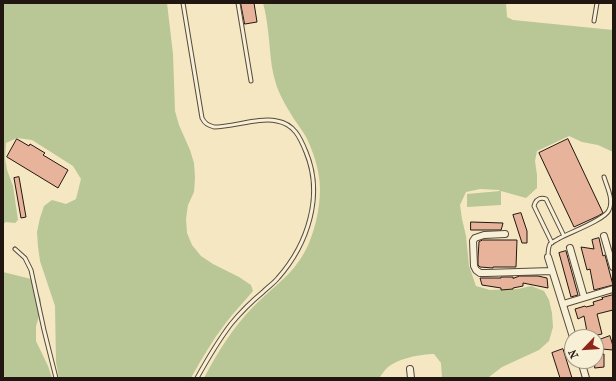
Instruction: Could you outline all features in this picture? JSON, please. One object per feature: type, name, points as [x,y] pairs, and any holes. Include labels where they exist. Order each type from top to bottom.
[{"type":"street","points":[[505,234],[484,235],[475,238],[473,241],[474,266],[476,270],[486,273],[552,271]]},
{"type":"street","points":[[604,236],[613,267]]},
{"type":"street","points":[[570,248],[584,297]]},
{"type":"street","points":[[548,258],[571,329]]},
{"type":"street","points":[[563,304],[613,289]]},
{"type":"street","points":[[410,369],[411,378]]},
{"type":"lane","points":[[183,3],[204,123],[214,128],[276,120],[288,124],[300,138],[310,161],[314,180],[314,200],[309,223],[302,242],[292,260],[278,278],[230,325],[197,378]]},
{"type":"lane","points":[[238,3],[251,81]]},
{"type":"lane","points":[[594,21],[597,3]]},
{"type":"lane","points":[[548,258],[549,245],[596,221],[609,211],[611,202],[604,177]]},
{"type":"lane","points":[[552,243],[534,206],[540,199],[546,199],[564,236]]},
{"type":"lane","points":[[15,249],[25,258],[31,270],[56,378]]},
{"type":"green space","points":[[3,3],[167,3],[173,54],[175,111],[194,163],[194,192],[188,205],[186,219],[187,233],[192,245],[201,256],[251,285],[253,291],[220,330],[191,378],[59,378],[56,362],[55,306],[40,261],[37,232],[44,206],[52,200],[66,204],[76,199],[81,179],[73,166],[32,140],[17,138],[6,143],[5,158],[7,170],[13,186],[18,220],[15,223],[6,222],[3,224]]},
{"type":"green space","points":[[263,3],[506,3],[507,17],[513,20],[613,30],[613,152],[598,145],[582,142],[569,136],[537,151],[535,161],[537,188],[526,198],[501,191],[501,205],[467,207],[467,194],[500,191],[480,189],[466,192],[460,205],[466,236],[469,266],[476,286],[490,290],[518,289],[531,286],[544,291],[549,300],[553,327],[549,341],[539,350],[502,367],[489,378],[442,378],[441,363],[434,354],[415,356],[395,362],[386,369],[380,378],[204,378],[220,350],[238,324],[258,302],[289,274],[299,261],[313,232],[320,198],[319,177],[316,161],[306,137],[280,95],[274,77]]},
{"type":"green space","points":[[3,272],[31,279],[36,287],[41,300],[40,313],[36,326],[36,341],[52,378],[6,378],[3,375]]},
{"type":"building","points":[[241,3],[254,3],[257,22],[245,24]]},
{"type":"building","points":[[17,139],[29,146],[30,144],[45,153],[43,155],[68,170],[58,188],[7,157]]},
{"type":"building","points":[[568,139],[603,213],[574,227],[539,153]]},
{"type":"building","points":[[19,177],[26,217],[21,218],[14,178]]},
{"type":"building","points":[[521,213],[527,231],[527,243],[522,243],[513,215]]},
{"type":"building","points":[[471,222],[503,223],[501,230],[471,230]]},
{"type":"building","points":[[599,238],[603,256],[605,255],[613,285],[594,290],[590,269],[587,270],[581,247],[594,249],[592,240]]},
{"type":"building","points":[[483,240],[517,240],[516,267],[480,267],[478,265],[479,242]]},
{"type":"building","points":[[566,251],[578,295],[571,297],[559,253]]},
{"type":"building","points":[[520,276],[538,276],[547,278],[548,288],[523,283],[523,286],[501,290],[501,288],[482,285],[480,278],[513,278]]},
{"type":"building","points":[[613,295],[613,310],[597,314],[601,329],[586,329],[584,316],[578,319],[575,309],[594,305],[593,302],[603,299],[602,298]]},
{"type":"building","points":[[610,336],[613,350],[604,349],[604,338]]},
{"type":"building","points":[[563,349],[564,369],[569,369],[572,378],[560,378],[552,353]]}]
